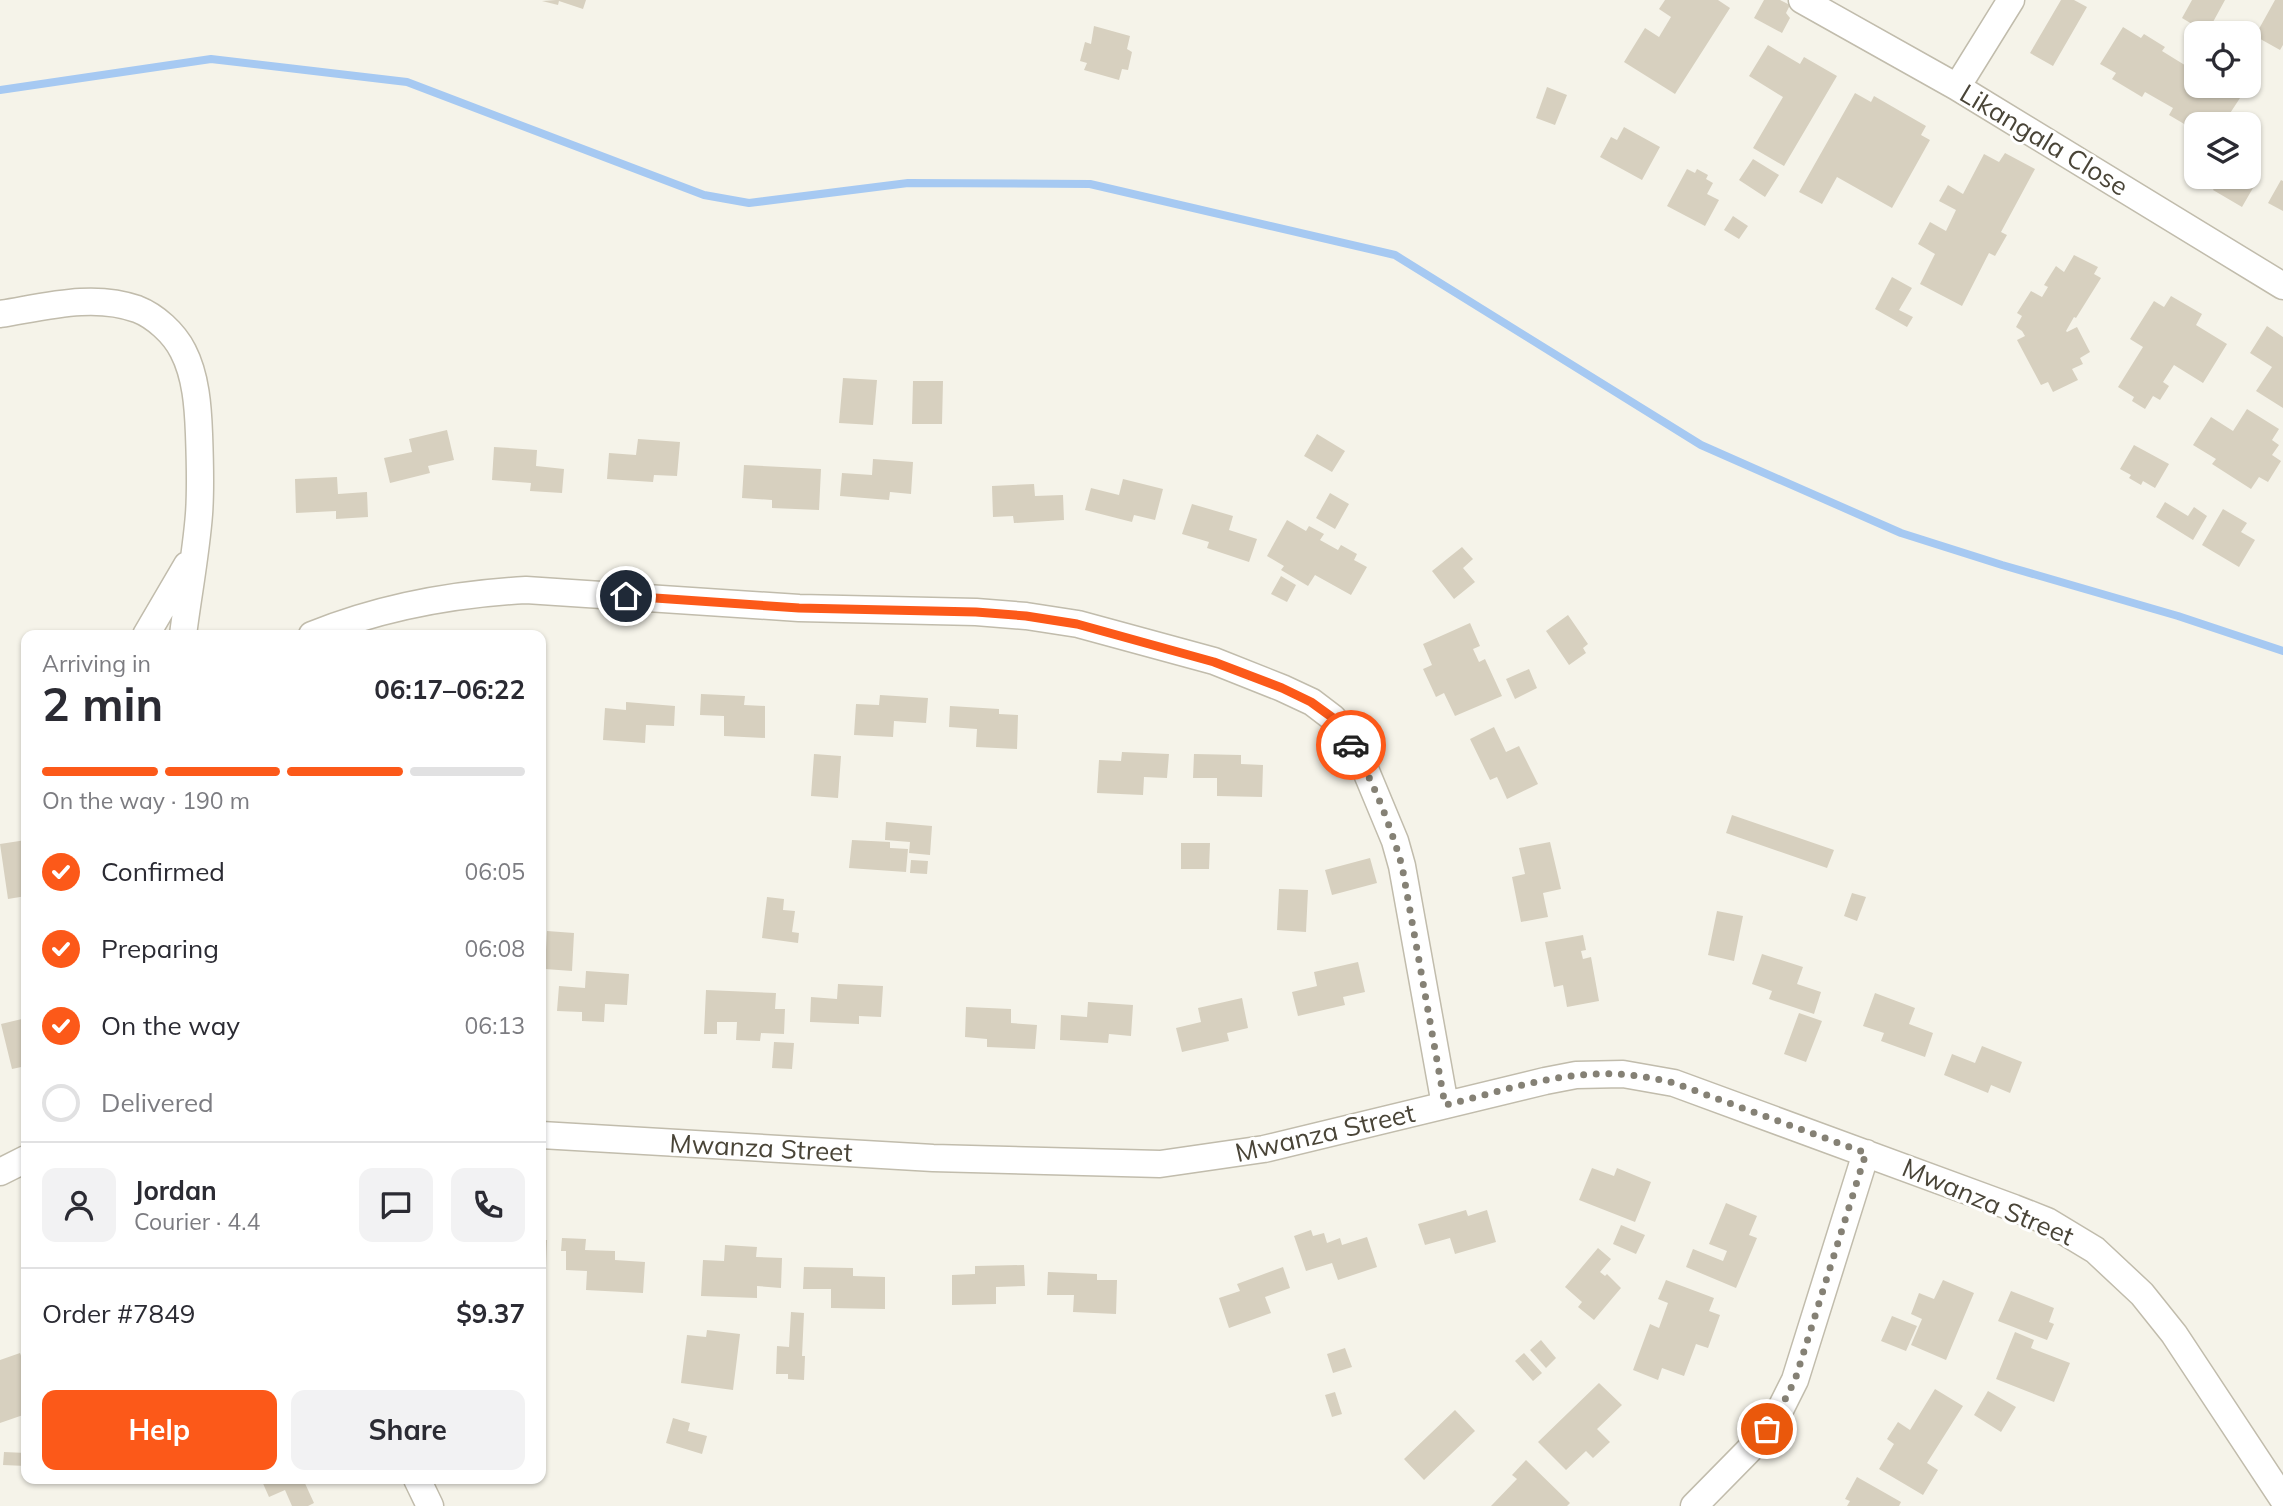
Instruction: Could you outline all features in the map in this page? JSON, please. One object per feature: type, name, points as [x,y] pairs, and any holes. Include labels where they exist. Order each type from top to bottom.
[{"type":"street","name":"Likangala Close","points":[[1802,0],[1957,87],[2283,285]]},
{"type":"street","points":[[1957,87],[2011,0]]},
{"type":"street","points":[[0,314],[79,302],[109,303],[138,310],[165,327],[183,350],[192,375],[199,415],[201,476],[199,516],[184,630]]},
{"type":"street","points":[[149,630],[193,554]]},
{"type":"street","points":[[326,630],[381,611],[432,600],[526,590],[799,608],[976,612],[1077,624],[1214,662],[1282,688],[1311,702],[1333,718],[1363,764],[1395,841],[1402,866],[1445,1105]]},
{"type":"street","name":"Mwanza Street","points":[[546,1135],[933,1158],[1160,1164],[1264,1149],[1545,1081],[1600,1074],[1648,1077],[1674,1083],[2047,1221],[2095,1250],[2157,1311],[2283,1499]]},
{"type":"street","points":[[1694,1506],[1755,1444],[1778,1413],[1795,1380],[1866,1153]]},
{"type":"street","points":[[0,1172],[21,1162]]},
{"type":"street","points":[[419,1484],[430,1506]]},
{"type":"building","points":[[586,0],[583,9],[559,1],[558,5],[542,1]]},
{"type":"building","points":[[1665,0],[1718,0],[1730,8],[1675,94],[1624,62],[1645,28],[1659,37],[1671,17],[1659,9]]},
{"type":"building","points":[[1764,0],[1780,0],[1790,5],[1786,13],[1790,18],[1782,33],[1754,18]]},
{"type":"building","points":[[2061,0],[2074,0],[2087,7],[2053,66],[2030,53]]},
{"type":"building","points":[[2192,0],[2225,0],[2214,21],[2187,21],[2182,18]]},
{"type":"building","points":[[2275,0],[2283,0],[2283,45],[2280,50],[2261,39],[2261,25]]},
{"type":"building","points":[[1094,26],[1130,36],[1127,49],[1132,52],[1128,70],[1122,69],[1119,80],[1084,70],[1087,63],[1080,61],[1085,42],[1091,44]]},
{"type":"building","points":[[2123,27],[2141,38],[2144,34],[2165,47],[2162,51],[2184,65],[2184,98],[2240,98],[2231,112],[2184,112],[2184,124],[2169,115],[2173,108],[2145,92],[2142,97],[2112,79],[2116,73],[2100,64]]},
{"type":"building","points":[[1768,45],[1800,64],[1804,57],[1837,76],[1784,166],[1753,148],[1783,97],[1749,76]]},
{"type":"building","points":[[1547,87],[1567,95],[1555,125],[1536,118]]},
{"type":"building","points":[[1855,93],[1871,102],[1874,96],[1926,126],[1921,135],[1930,140],[1892,208],[1837,177],[1822,204],[1799,192]]},
{"type":"building","points":[[1624,127],[1660,147],[1642,180],[1600,157],[1611,137],[1617,140]]},
{"type":"building","points":[[2005,153],[2035,169],[2001,232],[2007,235],[1995,256],[1989,253],[1962,306],[1920,284],[1935,254],[1918,244],[1930,222],[1946,231],[1956,210],[1939,201],[1948,185],[1963,194],[1984,154],[1999,162]]},
{"type":"building","points":[[1753,159],[1779,175],[1765,197],[1739,180]]},
{"type":"building","points":[[1687,169],[1695,173],[1697,169],[1708,175],[1706,179],[1713,183],[1707,194],[1719,200],[1705,226],[1667,206]]},
{"type":"building","points":[[2281,180],[2283,181],[2283,211],[2268,203]]},
{"type":"building","points":[[2214,189],[2252,189],[2242,207]]},
{"type":"building","points":[[1733,216],[1748,226],[1739,239],[1724,230]]},
{"type":"building","points":[[2074,255],[2098,267],[2094,274],[2101,278],[2066,331],[2077,327],[2090,352],[2080,358],[2083,364],[2072,369],[2078,380],[2053,392],[2048,382],[2041,385],[2017,340],[2025,336],[2016,327],[2022,316],[2017,313],[2031,291],[2042,297],[2048,287],[2044,285],[2056,266],[2064,272]]},
{"type":"building","points":[[1892,277],[1912,288],[1899,310],[1913,317],[1907,327],[1875,309]]},
{"type":"building","points":[[2171,296],[2202,314],[2196,325],[2227,344],[2203,383],[2174,365],[2163,382],[2169,386],[2160,400],[2153,396],[2145,409],[2132,401],[2134,397],[2118,387],[2143,347],[2130,339],[2154,301],[2164,307]]},
{"type":"building","points":[[2267,326],[2283,337],[2283,408],[2256,391],[2272,367],[2250,353]]},
{"type":"building","points":[[843,378],[877,380],[873,425],[839,423]]},
{"type":"building","points":[[913,381],[943,381],[942,424],[912,424]]},
{"type":"building","points":[[2247,409],[2279,429],[2272,440],[2279,445],[2272,455],[2281,461],[2268,482],[2259,477],[2251,489],[2212,464],[2216,459],[2193,445],[2211,417],[2233,431]]},
{"type":"building","points":[[447,430],[454,460],[428,466],[430,473],[390,483],[384,458],[412,452],[409,439]]},
{"type":"building","points":[[1317,434],[1345,451],[1332,472],[1304,456]]},
{"type":"building","points":[[638,439],[680,442],[677,476],[654,475],[653,482],[607,479],[609,453],[636,455]]},
{"type":"building","points":[[2134,445],[2169,464],[2155,488],[2143,481],[2141,485],[2120,469]]},
{"type":"building","points":[[494,447],[537,450],[536,466],[564,469],[562,493],[530,491],[531,483],[492,480]]},
{"type":"building","points":[[873,459],[913,462],[911,494],[890,492],[889,500],[840,496],[842,473],[872,475]]},
{"type":"building","points":[[744,465],[821,469],[819,510],[772,508],[772,500],[742,498]]},
{"type":"building","points":[[337,477],[338,494],[367,492],[368,517],[336,519],[336,511],[296,513],[295,479]]},
{"type":"building","points":[[1123,479],[1163,489],[1155,520],[1134,515],[1132,522],[1085,510],[1091,488],[1119,495]]},
{"type":"building","points":[[1034,484],[1035,496],[1063,495],[1064,520],[1014,523],[1013,516],[993,517],[992,486]]},
{"type":"building","points":[[1330,493],[1349,504],[1335,529],[1316,518]]},
{"type":"building","points":[[2165,502],[2188,516],[2194,507],[2207,516],[2193,540],[2156,517]]},
{"type":"building","points":[[1192,504],[1233,516],[1229,530],[1257,539],[1249,562],[1207,548],[1209,542],[1182,534]]},
{"type":"building","points":[[2223,509],[2247,523],[2241,532],[2255,540],[2239,567],[2202,545]]},
{"type":"building","points":[[1287,520],[1306,531],[1309,526],[1324,534],[1320,540],[1338,550],[1341,545],[1357,554],[1354,560],[1367,567],[1351,595],[1315,575],[1308,586],[1281,570],[1284,566],[1267,556]]},
{"type":"building","points":[[1462,547],[1473,559],[1463,568],[1475,582],[1454,599],[1432,571]]},
{"type":"building","points":[[1281,576],[1296,585],[1287,602],[1271,594]]},
{"type":"building","points":[[1568,615],[1588,644],[1583,648],[1586,653],[1569,665],[1546,631]]},
{"type":"building","points":[[1470,623],[1480,646],[1473,649],[1479,662],[1485,659],[1502,696],[1455,716],[1444,693],[1436,697],[1423,669],[1432,665],[1423,644]]},
{"type":"building","points":[[1529,669],[1537,688],[1515,699],[1506,679]]},
{"type":"building","points":[[701,694],[745,696],[744,705],[765,706],[765,738],[724,736],[724,716],[700,715]]},
{"type":"building","points":[[880,695],[928,698],[926,723],[894,721],[893,737],[854,735],[856,704],[879,705]]},
{"type":"building","points":[[626,702],[675,706],[674,726],[646,725],[645,743],[603,740],[605,708],[626,710]]},
{"type":"building","points":[[950,706],[999,709],[999,714],[1018,715],[1017,749],[976,747],[977,729],[949,727]]},
{"type":"building","points":[[1494,727],[1506,752],[1519,746],[1538,784],[1507,799],[1497,777],[1490,780],[1470,739]]},
{"type":"building","points":[[1122,752],[1169,754],[1167,778],[1144,777],[1143,795],[1097,793],[1099,760],[1121,761]]},
{"type":"building","points":[[814,754],[841,756],[838,798],[811,796]]},
{"type":"building","points":[[1194,754],[1241,755],[1241,764],[1263,765],[1262,797],[1217,796],[1217,778],[1193,778]]},
{"type":"building","points":[[1732,815],[1834,850],[1827,868],[1726,833]]},
{"type":"building","points":[[886,822],[932,826],[930,855],[909,853],[910,842],[885,840]]},
{"type":"building","points":[[852,840],[890,842],[890,848],[908,849],[906,872],[849,868]]},
{"type":"building","points":[[21,841],[21,897],[8,899],[0,844]]},
{"type":"building","points":[[1550,842],[1561,889],[1543,893],[1548,917],[1521,922],[1512,877],[1525,874],[1519,848]]},
{"type":"building","points":[[1181,843],[1210,843],[1209,869],[1181,869]]},
{"type":"building","points":[[1370,858],[1377,883],[1332,895],[1325,870]]},
{"type":"building","points":[[911,860],[928,861],[927,874],[910,873]]},
{"type":"building","points":[[1279,889],[1308,890],[1306,932],[1277,930]]},
{"type":"building","points":[[1852,893],[1866,897],[1857,921],[1844,916]]},
{"type":"building","points":[[767,897],[784,899],[783,910],[795,911],[792,932],[799,933],[798,943],[762,938]]},
{"type":"building","points":[[1717,911],[1743,916],[1734,961],[1708,955]]},
{"type":"building","points":[[547,931],[574,933],[572,971],[546,969]]},
{"type":"building","points":[[1583,935],[1586,950],[1581,951],[1583,959],[1591,957],[1599,1001],[1567,1007],[1563,985],[1554,987],[1545,942]]},
{"type":"building","points":[[1762,954],[1803,967],[1797,984],[1821,992],[1814,1014],[1769,999],[1772,991],[1752,984]]},
{"type":"building","points":[[1358,962],[1365,992],[1343,997],[1345,1005],[1298,1016],[1292,992],[1317,986],[1314,972]]},
{"type":"building","points":[[586,971],[629,974],[627,1005],[605,1004],[604,1022],[582,1021],[582,1012],[557,1011],[559,986],[585,988]]},
{"type":"building","points":[[838,984],[883,986],[881,1017],[859,1016],[859,1024],[810,1022],[811,997],[837,999]]},
{"type":"building","points":[[706,990],[776,993],[775,1009],[785,1009],[784,1034],[761,1033],[760,1041],[736,1040],[737,1022],[717,1022],[717,1034],[704,1034]]},
{"type":"building","points":[[1875,993],[1915,1008],[1909,1024],[1933,1033],[1925,1057],[1881,1041],[1884,1033],[1863,1026]]},
{"type":"building","points":[[1242,998],[1248,1028],[1227,1033],[1229,1041],[1182,1052],[1176,1028],[1201,1022],[1198,1008]]},
{"type":"building","points":[[1088,1002],[1133,1005],[1131,1036],[1109,1034],[1108,1043],[1060,1040],[1061,1015],[1087,1017]]},
{"type":"building","points":[[966,1007],[1011,1009],[1011,1023],[1037,1025],[1035,1049],[987,1047],[987,1039],[965,1037]]},
{"type":"building","points":[[1799,1013],[1822,1021],[1806,1062],[1784,1054]]},
{"type":"building","points":[[21,1019],[21,1067],[12,1069],[1,1024]]},
{"type":"building","points":[[774,1042],[794,1043],[792,1069],[772,1068]]},
{"type":"building","points":[[1982,1046],[2022,1062],[2010,1093],[1991,1085],[1988,1093],[1944,1075],[1952,1054],[1975,1063]]},
{"type":"building","points":[[1592,1168],[1614,1176],[1617,1168],[1651,1182],[1635,1222],[1579,1200]]},
{"type":"building","points":[[1726,1203],[1757,1216],[1749,1235],[1757,1238],[1736,1288],[1686,1267],[1693,1249],[1723,1261],[1727,1251],[1709,1244]]},
{"type":"building","points":[[1466,1210],[1468,1216],[1487,1210],[1496,1242],[1455,1254],[1450,1238],[1425,1245],[1418,1224]]},
{"type":"building","points":[[1621,1225],[1645,1235],[1636,1254],[1613,1244]]},
{"type":"building","points":[[1311,1230],[1313,1236],[1324,1233],[1327,1243],[1340,1238],[1342,1245],[1367,1237],[1377,1267],[1338,1280],[1332,1263],[1306,1271],[1294,1236]]},
{"type":"building","points":[[562,1238],[586,1239],[585,1250],[615,1251],[615,1260],[645,1262],[643,1293],[586,1290],[587,1271],[566,1270],[566,1251],[561,1251]]},
{"type":"building","points":[[725,1245],[757,1247],[756,1257],[782,1258],[781,1288],[757,1286],[757,1298],[701,1296],[703,1260],[724,1261]]},
{"type":"building","points":[[1598,1248],[1611,1259],[1600,1272],[1605,1276],[1607,1274],[1621,1288],[1594,1320],[1578,1307],[1582,1302],[1565,1287]]},
{"type":"building","points":[[1024,1265],[1025,1286],[996,1287],[996,1304],[952,1305],[952,1275],[975,1274],[975,1266]]},
{"type":"building","points":[[804,1267],[853,1268],[853,1276],[885,1277],[885,1309],[831,1308],[831,1289],[803,1289]]},
{"type":"building","points":[[1283,1267],[1290,1288],[1265,1297],[1271,1313],[1229,1328],[1219,1298],[1240,1291],[1237,1284]]},
{"type":"building","points":[[1048,1272],[1097,1274],[1097,1280],[1117,1280],[1116,1314],[1073,1312],[1074,1295],[1047,1295]]},
{"type":"building","points":[[1666,1280],[1714,1298],[1709,1311],[1720,1315],[1708,1348],[1696,1344],[1684,1376],[1662,1368],[1658,1380],[1633,1370],[1650,1324],[1659,1328],[1668,1303],[1658,1299]]},
{"type":"building","points":[[1943,1280],[1974,1293],[1946,1360],[1911,1345],[1922,1319],[1911,1314],[1919,1293],[1934,1299]]},
{"type":"building","points":[[2011,1291],[2054,1308],[2049,1322],[2054,1324],[2047,1340],[1998,1321]]},
{"type":"building","points":[[791,1312],[804,1313],[804,1380],[788,1379],[788,1374],[776,1374],[777,1346],[789,1347]]},
{"type":"building","points":[[1892,1316],[1917,1326],[1906,1351],[1881,1341]]},
{"type":"building","points":[[707,1330],[740,1334],[733,1390],[681,1383],[687,1335],[706,1337]]},
{"type":"building","points":[[2015,1332],[2034,1340],[2031,1348],[2070,1363],[2054,1402],[1996,1379]]},
{"type":"building","points":[[1541,1340],[1556,1358],[1546,1368],[1530,1350]]},
{"type":"building","points":[[1345,1348],[1352,1367],[1333,1373],[1327,1354]]},
{"type":"building","points":[[20,1353],[21,1356],[21,1416],[0,1423],[0,1360]]},
{"type":"building","points":[[1524,1353],[1542,1373],[1533,1381],[1515,1361]]},
{"type":"building","points":[[1599,1383],[1622,1405],[1597,1429],[1610,1442],[1593,1458],[1586,1451],[1566,1470],[1538,1442]]},
{"type":"building","points":[[1935,1389],[1963,1406],[1927,1463],[1938,1470],[1923,1495],[1879,1469],[1894,1444],[1887,1439],[1898,1422],[1910,1430]]},
{"type":"building","points":[[1988,1391],[2016,1407],[2001,1432],[1974,1415]]},
{"type":"building","points":[[1335,1392],[1342,1414],[1332,1417],[1325,1395]]},
{"type":"building","points":[[1455,1410],[1475,1431],[1424,1480],[1404,1459]]},
{"type":"building","points":[[673,1418],[690,1423],[688,1431],[707,1436],[702,1454],[666,1443]]},
{"type":"building","points":[[4,1452],[21,1453],[21,1466],[3,1465]]},
{"type":"building","points":[[1526,1460],[1570,1503],[1567,1506],[1491,1506],[1517,1479],[1512,1475]]},
{"type":"building","points":[[1857,1477],[1901,1502],[1899,1506],[1847,1506],[1850,1501],[1845,1499]]},
{"type":"building","points":[[263,1484],[305,1484],[314,1503],[308,1506],[292,1506],[285,1490],[269,1497]]},
{"type":"waterway","points":[[0,90],[211,59],[407,82],[704,195],[749,203],[908,183],[1090,184],[1395,255],[1701,445],[1901,533],[2178,616],[2283,651]]},
{"type":"way so far","points":[[1351,745],[1363,764],[1395,841],[1402,866],[1445,1105],[1545,1081],[1576,1076],[1623,1074],[1674,1083],[1866,1153],[1795,1380],[1767,1429]]},
{"type":"route","points":[[626,596],[799,608],[976,612],[1077,624],[1214,662],[1282,688],[1311,702],[1333,718],[1351,745]]}]
